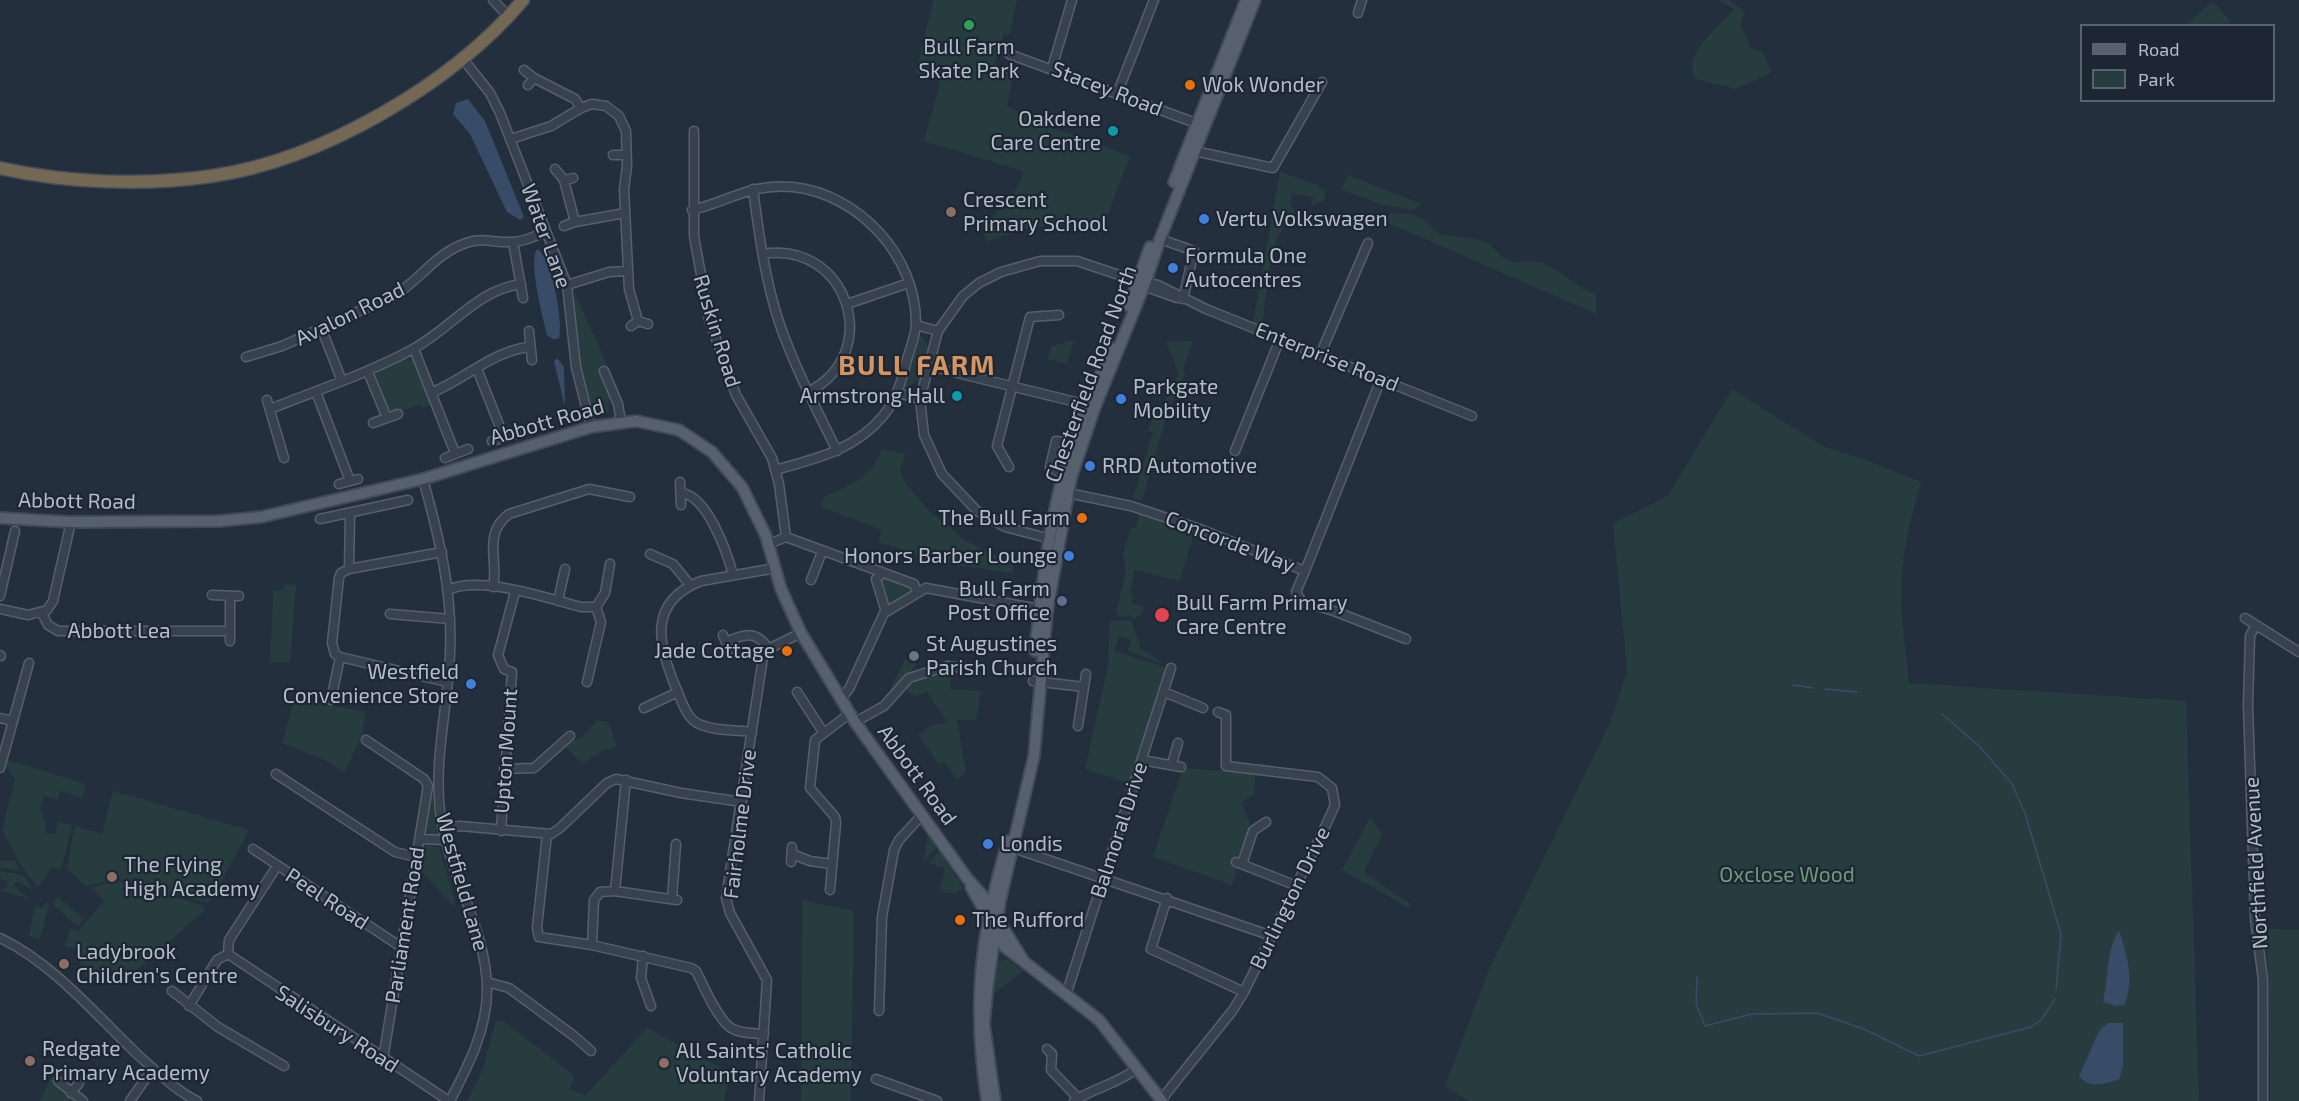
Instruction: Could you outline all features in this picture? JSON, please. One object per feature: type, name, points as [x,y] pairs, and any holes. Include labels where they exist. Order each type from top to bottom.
[{"type":"highway","points":[[0,168],[54,178],[98,180],[214,176],[294,153],[357,127],[411,97],[463,59],[509,17],[523,0]]},
{"type":"main road","name":"Chesterfield Road North","points":[[1243,18],[1246,0]]},
{"type":"main road","name":"Chesterfield Road North","points":[[1143,283],[1190,150],[1243,18],[1255,0]]},
{"type":"main road","name":"Chesterfield Road North","points":[[992,919],[1029,779],[1043,610],[1064,492],[1092,406],[1160,239],[1190,150]]},
{"type":"main road","name":"Chesterfield Road North","points":[[1064,492],[1064,475],[1073,443],[1092,406]]},
{"type":"main road","name":"Abbott Road","points":[[0,518],[71,522],[220,521],[261,517],[423,479],[591,427],[621,422],[654,423],[679,430],[712,452],[751,501],[769,544],[788,609],[801,633],[852,718],[990,906],[992,919]]},
{"type":"main road","name":"Chesterfield Road North","points":[[990,906],[1025,765],[1037,682]]},
{"type":"main road","points":[[971,881],[987,888],[998,878]]},
{"type":"main road","name":"Abbott Road","points":[[971,881],[992,919]]},
{"type":"main road","points":[[992,919],[996,932],[1012,954]]},
{"type":"main road","points":[[992,919],[1023,960]]},
{"type":"main road","points":[[987,1101],[978,1024],[980,978],[992,919]]},
{"type":"main road","points":[[995,1101],[984,1024],[990,961],[996,932]]},
{"type":"main road","points":[[990,961],[1002,953],[1012,954],[1067,993],[1099,1020],[1162,1101]]},
{"type":"street","points":[[493,0],[509,17]]},
{"type":"street","points":[[1052,68],[1072,0]]},
{"type":"street","points":[[1117,94],[1154,0]]},
{"type":"street","points":[[1358,13],[1362,0]]},
{"type":"street","name":"Stacey Road","points":[[1009,54],[1052,68],[1200,125]]},
{"type":"street","name":"Water Lane","points":[[463,59],[490,93],[511,139],[567,285],[576,367],[591,427]]},
{"type":"street","points":[[524,70],[534,78],[575,99],[581,108]]},
{"type":"street","points":[[528,85],[534,78]]},
{"type":"street","points":[[1190,150],[1273,168],[1322,82]]},
{"type":"street","points":[[511,139],[551,126],[581,108],[601,104],[619,116],[626,131],[625,213],[629,289],[635,323],[648,324]]},
{"type":"street","name":"Ruskin Road","points":[[694,132],[692,210],[697,263],[716,344],[736,395],[772,458],[786,537]]},
{"type":"street","points":[[614,155],[626,156]]},
{"type":"street","points":[[555,169],[568,179],[575,222]]},
{"type":"street","points":[[692,210],[753,189],[793,187],[814,192],[849,207],[888,242],[909,284],[916,326],[898,393],[882,417],[863,435],[837,451],[775,470]]},
{"type":"street","points":[[753,189],[763,254],[780,324],[808,392],[837,451]]},
{"type":"street","points":[[564,226],[625,213]]},
{"type":"street","name":"Avalon Road","points":[[246,357],[322,330],[409,286],[444,252],[453,248],[479,239],[513,242],[546,231]]},
{"type":"street","points":[[1160,239],[1194,251],[1183,299]]},
{"type":"street","points":[[513,242],[523,298]]},
{"type":"street","points":[[1320,355],[1368,243]]},
{"type":"street","points":[[763,254],[784,252],[816,265],[837,284],[847,304],[851,325],[845,354],[832,374],[808,392]]},
{"type":"street","name":"Enterprise Road","points":[[938,331],[963,296],[979,283],[1000,272],[1040,261],[1077,261],[1167,289],[1183,299],[1472,416]]},
{"type":"street","points":[[567,285],[609,272],[628,271]]},
{"type":"street","points":[[284,458],[269,404],[316,392],[368,372],[414,349],[489,293],[505,286],[521,284]]},
{"type":"street","points":[[847,304],[909,284]]},
{"type":"street","points":[[1009,466],[997,446],[1030,317],[1059,315]]},
{"type":"street","points":[[916,326],[938,331],[920,399],[924,435],[931,454],[957,493],[976,511],[1005,527],[1054,540]]},
{"type":"street","points":[[322,330],[342,381]]},
{"type":"street","points":[[529,331],[532,360]]},
{"type":"street","points":[[1235,451],[1280,339]]},
{"type":"street","points":[[433,392],[457,382],[500,356],[529,347]]},
{"type":"street","points":[[414,349],[433,392],[455,453]]},
{"type":"street","points":[[929,366],[1092,406]]},
{"type":"street","points":[[477,369],[504,437]]},
{"type":"street","points":[[604,370],[618,404],[621,422]]},
{"type":"street","points":[[368,372],[387,418]]},
{"type":"street","name":"Concorde Way","points":[[1064,492],[1131,506],[1200,529],[1305,571],[1381,379]]},
{"type":"street","points":[[316,392],[354,480],[339,484]]},
{"type":"street","points":[[898,393],[920,399]]},
{"type":"street","points":[[373,423],[398,414]]},
{"type":"street","points":[[492,441],[516,434]]},
{"type":"street","points":[[1064,475],[1050,467],[1056,441],[1073,443]]},
{"type":"street","points":[[445,458],[468,449]]},
{"type":"street","name":"Westfield Lane","points":[[423,479],[442,552],[450,619],[447,682],[437,759],[442,828],[482,946],[487,982],[479,1038],[449,1101]]},
{"type":"street","points":[[680,482],[681,505]]},
{"type":"street","points":[[493,587],[496,575],[492,542],[500,523],[509,514],[589,489],[630,497]]},
{"type":"street","points":[[681,493],[693,498],[712,523],[726,552],[733,575]]},
{"type":"street","points":[[320,519],[408,500]]},
{"type":"street","points":[[349,568],[350,513]]},
{"type":"street","name":"Abbott Lea","points":[[71,522],[53,600],[42,613],[48,625],[58,631],[230,630]]},
{"type":"street","points":[[0,596],[15,531]]},
{"type":"street","points":[[769,544],[786,537],[881,574],[914,584],[917,593]]},
{"type":"street","points":[[442,552],[349,568],[341,573],[332,643],[334,654],[340,657],[447,682]]},
{"type":"street","points":[[811,580],[822,552]]},
{"type":"street","points":[[650,554],[673,564],[690,585]]},
{"type":"street","points":[[596,607],[605,593],[610,564]]},
{"type":"street","points":[[752,732],[698,723],[692,719],[678,692],[664,656],[660,633],[662,618],[670,603],[690,585],[776,568]]},
{"type":"street","points":[[558,601],[565,569]]},
{"type":"street","points":[[1305,571],[1296,592],[1302,602],[1334,611],[1406,639]]},
{"type":"street","points":[[881,574],[876,579],[885,612]]},
{"type":"street","points":[[448,590],[469,585],[493,587],[596,607]]},
{"type":"street","points":[[840,699],[849,689],[885,612],[926,588],[1043,610]]},
{"type":"street","name":"Upton Mount","points":[[501,831],[512,672],[504,669],[498,655],[515,592]]},
{"type":"street","points":[[212,596],[235,596],[230,641]]},
{"type":"street","points":[[587,682],[601,622],[596,607]]},
{"type":"street","points":[[0,609],[28,615],[42,613]]},
{"type":"street","points":[[390,614],[450,619]]},
{"type":"street","points":[[2245,618],[2299,652]]},
{"type":"street","name":"Northfield Avenue","points":[[2255,626],[2250,636],[2248,705],[2255,918],[2263,981],[2263,1101]]},
{"type":"street","points":[[726,642],[750,634],[760,638],[768,648],[801,633]]},
{"type":"street","name":"Fairholme Drive","points":[[759,1101],[767,980],[730,913],[726,898],[764,651],[768,648]]},
{"type":"street","points":[[331,700],[340,657]]},
{"type":"street","points":[[0,768],[29,663]]},
{"type":"street","points":[[830,890],[835,818],[813,792],[810,782],[813,744],[823,732],[884,706],[909,678],[947,666],[964,668]]},
{"type":"street","name":"Balmoral Drive","points":[[1067,993],[1171,668]]},
{"type":"street","points":[[1078,726],[1086,674]]},
{"type":"street","points":[[1037,682],[1084,687]]},
{"type":"street","points":[[644,708],[678,692]]},
{"type":"street","points":[[797,692],[823,732]]},
{"type":"street","points":[[1164,692],[1203,708]]},
{"type":"street","name":"Burlington Drive","points":[[1162,1101],[1233,1010],[1244,992],[1335,805],[1332,788],[1318,777],[1229,768],[1225,756],[1226,715],[1218,712]]},
{"type":"street","points":[[0,718],[13,722]]},
{"type":"street","points":[[504,770],[534,768],[570,736]]},
{"type":"street","name":"Parliament Road","points":[[366,740],[424,779],[428,791],[384,1059]]},
{"type":"street","points":[[1142,760],[1156,764],[1177,765],[1178,743]]},
{"type":"street","points":[[276,774],[395,852],[416,857]]},
{"type":"street","points":[[442,828],[460,826],[547,834],[560,828],[612,780],[626,780],[681,793],[742,802]]},
{"type":"street","points":[[615,891],[626,780]]},
{"type":"street","points":[[879,1011],[882,917],[894,850],[899,840],[922,815]]},
{"type":"street","points":[[1266,822],[1253,831],[1239,863],[1297,886]]},
{"type":"street","points":[[547,834],[537,933],[545,939],[592,945],[696,971],[724,1022],[731,1028],[742,1032],[764,1034]]},
{"type":"street","points":[[420,839],[445,840]]},
{"type":"street","points":[[592,945],[594,900],[604,890],[674,899],[676,844]]},
{"type":"street","name":"Peel Road","points":[[253,849],[401,947]]},
{"type":"street","points":[[1022,851],[1167,898],[1272,936]]},
{"type":"street","points":[[792,854],[810,861],[832,864]]},
{"type":"street","points":[[189,1006],[217,960],[228,954],[229,940],[277,866]]},
{"type":"street","points":[[1167,898],[1151,949],[1244,992]]},
{"type":"street","points":[[0,938],[40,964],[153,1068],[182,1093],[196,1101]]},
{"type":"street","name":"Salisbury Road","points":[[228,954],[449,1101]]},
{"type":"street","points":[[643,956],[640,978],[651,1006]]},
{"type":"street","points":[[487,982],[509,988],[574,1036],[591,1052]]},
{"type":"street","points":[[172,991],[189,1006],[247,1047],[284,1066]]},
{"type":"street","points":[[1047,1049],[1052,1054],[1051,1070],[1076,1100],[1112,1081],[1125,1078],[1136,1069]]},
{"type":"street","points":[[130,1101],[153,1068]]},
{"type":"street","points":[[876,1079],[937,1101]]},
{"type":"street","points":[[58,1081],[82,1101]]},
{"type":"street","points":[[71,1093],[79,1083]]},
{"type":"green space","points":[[933,0],[1017,0],[1010,34],[1004,33],[993,68],[1014,73],[1007,106],[1050,127],[1130,156],[1102,229],[1073,225],[1043,226],[1001,236],[987,242],[984,235],[987,219],[991,220],[1014,192],[1023,171],[924,141],[940,82],[916,73]]},
{"type":"green space","points":[[1718,0],[1729,0],[1745,12],[1740,25],[1752,49],[1762,52],[1772,72],[1736,89],[1695,79],[1692,69],[1697,50],[1734,9]]},
{"type":"green space","points":[[2213,1],[2231,23],[2208,24],[2187,24]]},
{"type":"green space","points":[[1280,172],[1317,185],[1325,192],[1324,201],[1311,205],[1313,197],[1292,193],[1290,203],[1296,213],[1286,223],[1274,250],[1267,281],[1262,326],[1253,323]]},
{"type":"green space","points":[[1348,175],[1421,204],[1413,210],[1383,205],[1341,189]]},
{"type":"green space","points":[[1391,213],[1419,216],[1437,232],[1444,235],[1485,242],[1509,261],[1537,262],[1549,266],[1583,289],[1596,294],[1596,314],[1384,221]]},
{"type":"green space","points":[[574,291],[607,365],[600,370],[610,393],[608,414],[603,415],[594,407],[583,377],[577,339]]},
{"type":"green space","points":[[922,336],[928,347],[920,379],[904,389],[917,338]]},
{"type":"green space","points":[[1074,340],[1067,364],[1048,359],[1051,346]]},
{"type":"green space","points":[[1166,342],[1193,342],[1183,368],[1185,374],[1169,409],[1142,501],[1133,498],[1153,432],[1147,431],[1157,405],[1163,405],[1179,373]]},
{"type":"green space","points":[[411,354],[433,404],[422,408],[420,404],[400,412],[398,409],[393,411],[389,409],[375,375],[407,356],[409,361],[413,360]]},
{"type":"green space","name":"Oxclose Wood","points":[[1732,389],[1824,447],[1861,458],[1921,482],[1906,542],[1901,593],[1909,683],[2186,701],[2199,1101],[1468,1101],[1445,1086],[1488,972],[1610,723],[1627,671],[1613,523],[1668,496]]},
{"type":"green space","points":[[882,449],[905,454],[900,471],[905,482],[926,508],[965,540],[1014,566],[1012,573],[954,565],[878,542],[882,530],[821,507],[824,497],[852,484],[866,474],[872,468]]},
{"type":"green space","points":[[1138,514],[1192,531],[1193,536],[1180,581],[1135,570],[1129,594],[1133,595],[1132,603],[1145,607],[1140,615],[1133,619],[1130,615],[1120,617],[1116,613],[1126,572],[1123,553],[1131,528],[1137,526]]},
{"type":"green space","points":[[883,578],[910,587],[912,593],[887,609],[878,581]]},
{"type":"green space","points":[[284,584],[296,585],[290,662],[270,663],[273,591],[284,589]]},
{"type":"green space","points":[[1131,620],[1141,649],[1167,665],[1128,651],[1131,640],[1119,636],[1114,651],[1167,668],[1130,784],[1085,769],[1108,666],[1110,621]]},
{"type":"green space","points":[[905,659],[911,664],[916,663],[914,668],[883,704]]},
{"type":"green space","points":[[952,667],[950,689],[981,691],[976,720],[957,720],[966,773],[957,779],[944,761],[939,764],[918,735],[930,726],[947,722],[927,692],[916,696],[909,693],[905,687],[915,679]]},
{"type":"green space","points":[[294,699],[366,712],[362,735],[344,773],[327,761],[282,743]]},
{"type":"green space","points":[[597,720],[608,722],[617,746],[602,751],[582,764],[565,746],[584,735]]},
{"type":"green space","points":[[8,760],[86,784],[83,798],[60,791],[58,800],[44,796],[40,811],[44,813],[42,820],[46,822],[46,834],[55,834],[58,822],[72,825],[62,866],[58,869],[52,868],[38,887],[23,869],[2,830],[15,779],[6,766]]},
{"type":"green space","points":[[1183,768],[1255,773],[1254,795],[1241,802],[1251,826],[1241,856],[1233,859],[1232,864],[1237,868],[1232,885],[1153,857]]},
{"type":"green space","points":[[431,787],[437,833],[431,836],[425,830]]},
{"type":"green space","points":[[113,791],[249,830],[208,903],[119,879],[86,886],[67,868],[75,826],[102,834]]},
{"type":"green space","points":[[1370,817],[1382,834],[1364,872],[1410,904],[1409,908],[1342,870]]},
{"type":"green space","points":[[928,835],[937,847],[923,863]]},
{"type":"green space","points":[[427,845],[439,847],[456,905],[453,906],[419,868],[424,848]]},
{"type":"green space","points":[[940,851],[963,888],[955,894],[940,891],[945,868],[928,863]]},
{"type":"green space","points":[[0,861],[15,861],[20,871],[0,868]]},
{"type":"green space","points":[[0,871],[23,875],[34,891],[17,881],[13,885],[30,900],[1,890],[6,889],[8,882],[0,879]]},
{"type":"green space","points":[[119,881],[202,905],[205,910],[138,969],[118,976],[86,977],[76,949],[65,946],[69,930],[75,928],[78,931],[104,901],[91,887]]},
{"type":"green space","points":[[57,896],[84,919],[78,927],[53,905]]},
{"type":"green space","points":[[802,900],[854,911],[851,1101],[801,1101]]},
{"type":"green space","points":[[47,902],[49,904],[40,939],[29,936],[35,906],[42,908]]},
{"type":"green space","points":[[2264,928],[2299,930],[2299,1101],[2270,1101],[2269,978]]},
{"type":"green space","points":[[1007,959],[1023,971],[992,995],[998,962]]},
{"type":"green space","name":"All Saints' Catholic Voluntary Academy","points":[[496,1020],[503,1021],[571,1073],[574,1078],[570,1088],[585,1096],[647,1028],[725,1070],[728,1082],[724,1101],[467,1101],[482,1071]]},
{"type":"green space","points":[[54,1071],[58,1075],[53,1082],[75,1101],[40,1101]]},
{"type":"water","points":[[468,99],[485,121],[524,217],[520,220],[507,212],[470,134],[453,114],[456,103]]},
{"type":"water","points":[[537,249],[547,263],[555,290],[560,318],[559,338],[553,339],[547,335],[535,277]]},
{"type":"water","points":[[557,358],[564,367],[565,407],[554,361]]},
{"type":"water","points":[[2119,931],[2127,958],[2129,987],[2124,1005],[2116,1006],[2103,1002],[2112,945]]},
{"type":"water","points":[[2108,1023],[2123,1023],[2123,1065],[2119,1080],[2098,1084],[2088,1083],[2079,1076],[2099,1031]]},
{"type":"waterway","points":[[1793,685],[1813,688]]},
{"type":"waterway","points":[[1825,689],[1857,692]]},
{"type":"waterway","points":[[1942,714],[1979,746],[2012,784],[2025,813],[2061,934],[2056,990]]},
{"type":"waterway","points":[[1697,977],[1696,1003],[1705,1026],[1752,1014],[1817,1013],[1864,1029],[1919,1056],[2031,1027],[2041,1020],[2055,999]]},
{"type":"place","name":"Bull Farm Skate Park","points":[[969,25]]},
{"type":"place","name":"Wok Wonder","points":[[1190,85]]},
{"type":"place","name":"Oakdene Care Centre","points":[[1113,131]]},
{"type":"place","name":"Crescent Primary School","points":[[951,212]]},
{"type":"place","name":"Vertu Volkswagen","points":[[1204,219]]},
{"type":"place","name":"Formula One Autocentres","points":[[1173,268]]},
{"type":"place","name":"Armstrong Hall","points":[[957,396]]},
{"type":"place","name":"Parkgate Mobility","points":[[1121,399]]},
{"type":"place","name":"RRD Automotive","points":[[1090,466]]},
{"type":"place","name":"The Bull Farm","points":[[1082,518]]},
{"type":"place","name":"Honors Barber Lounge","points":[[1069,556]]},
{"type":"place","name":"Bull Farm Post Office","points":[[1062,601]]},
{"type":"place","name":"Bull Farm Primary Care Centre","points":[[1162,615]]},
{"type":"place","name":"Jade Cottage","points":[[787,651]]},
{"type":"place","name":"St Augustines Parish Church","points":[[914,656]]},
{"type":"place","name":"Westfield Convenience Store","points":[[471,684]]},
{"type":"place","name":"Londis","points":[[988,844]]},
{"type":"place","name":"The Flying High Academy","points":[[112,877]]},
{"type":"place","name":"The Rufford","points":[[960,920]]},
{"type":"place","name":"Ladybrook Children's Centre","points":[[64,964]]},
{"type":"place","name":"Redgate Primary Academy","points":[[30,1061]]},
{"type":"place","name":"All Saints' Catholic Voluntary Academy","points":[[664,1063]]},
{"type":"district","name":"BULL FARM","points":[[917,366]]}]
